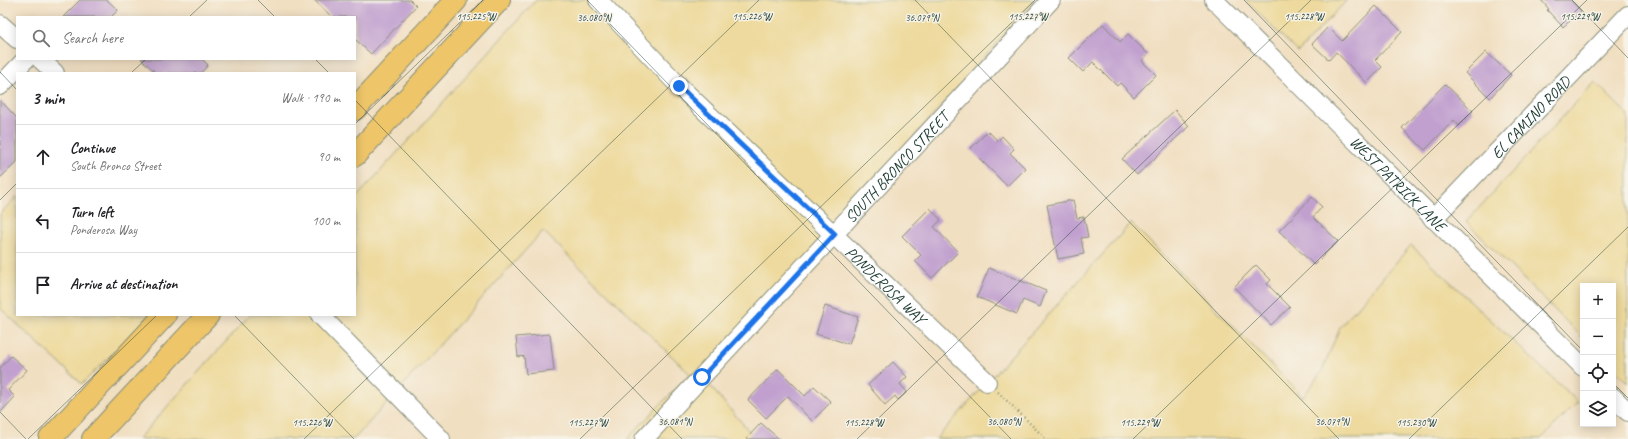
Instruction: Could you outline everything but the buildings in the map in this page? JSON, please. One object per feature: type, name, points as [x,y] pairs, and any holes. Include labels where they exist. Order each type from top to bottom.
[{"type":"main road","points":[[356,109],[456,0]]},
{"type":"main road","points":[[356,154],[499,0]]},
{"type":"main road","points":[[50,439],[164,316]]},
{"type":"main road","points":[[93,439],[207,316]]},
{"type":"street","name":"PONDEROSA WAY","points":[[598,0],[679,86],[835,234],[987,382]]},
{"type":"street","name":"SOUTH BRONCO STREET","points":[[644,439],[1051,0]]},
{"type":"street","name":"WEST PATRICK LANE","points":[[1214,0],[1580,364]]},
{"type":"street","name":"EL CAMINO ROAD","points":[[1434,219],[1628,15]]},
{"type":"street","points":[[0,24],[16,38]]},
{"type":"street","points":[[0,86],[25,60]]},
{"type":"street","points":[[41,60],[54,72]]},
{"type":"street","points":[[321,316],[441,439]]},
{"type":"street","points":[[1616,400],[1628,412]]},
{"type":"path","points":[[987,382],[1046,439]]},
{"type":"sand","points":[[536,0],[1035,0],[702,377],[756,439],[627,439],[690,374],[543,231],[354,439],[138,439],[249,316],[356,316],[356,198]]},
{"type":"sand","points":[[1245,0],[1347,0],[1298,52]]},
{"type":"sand","points":[[1595,82],[1628,115],[1628,383],[1616,371],[1616,283],[1580,283],[1580,335],[1466,222]]},
{"type":"sand","points":[[16,197],[16,316],[150,316],[82,384],[0,308],[0,214]]},
{"type":"sand","points":[[1131,223],[1303,397],[1322,371],[1340,327],[1411,245],[1578,402],[1541,439],[936,439]]},
{"type":"route","points":[[679,86],[835,234],[702,377]]}]
